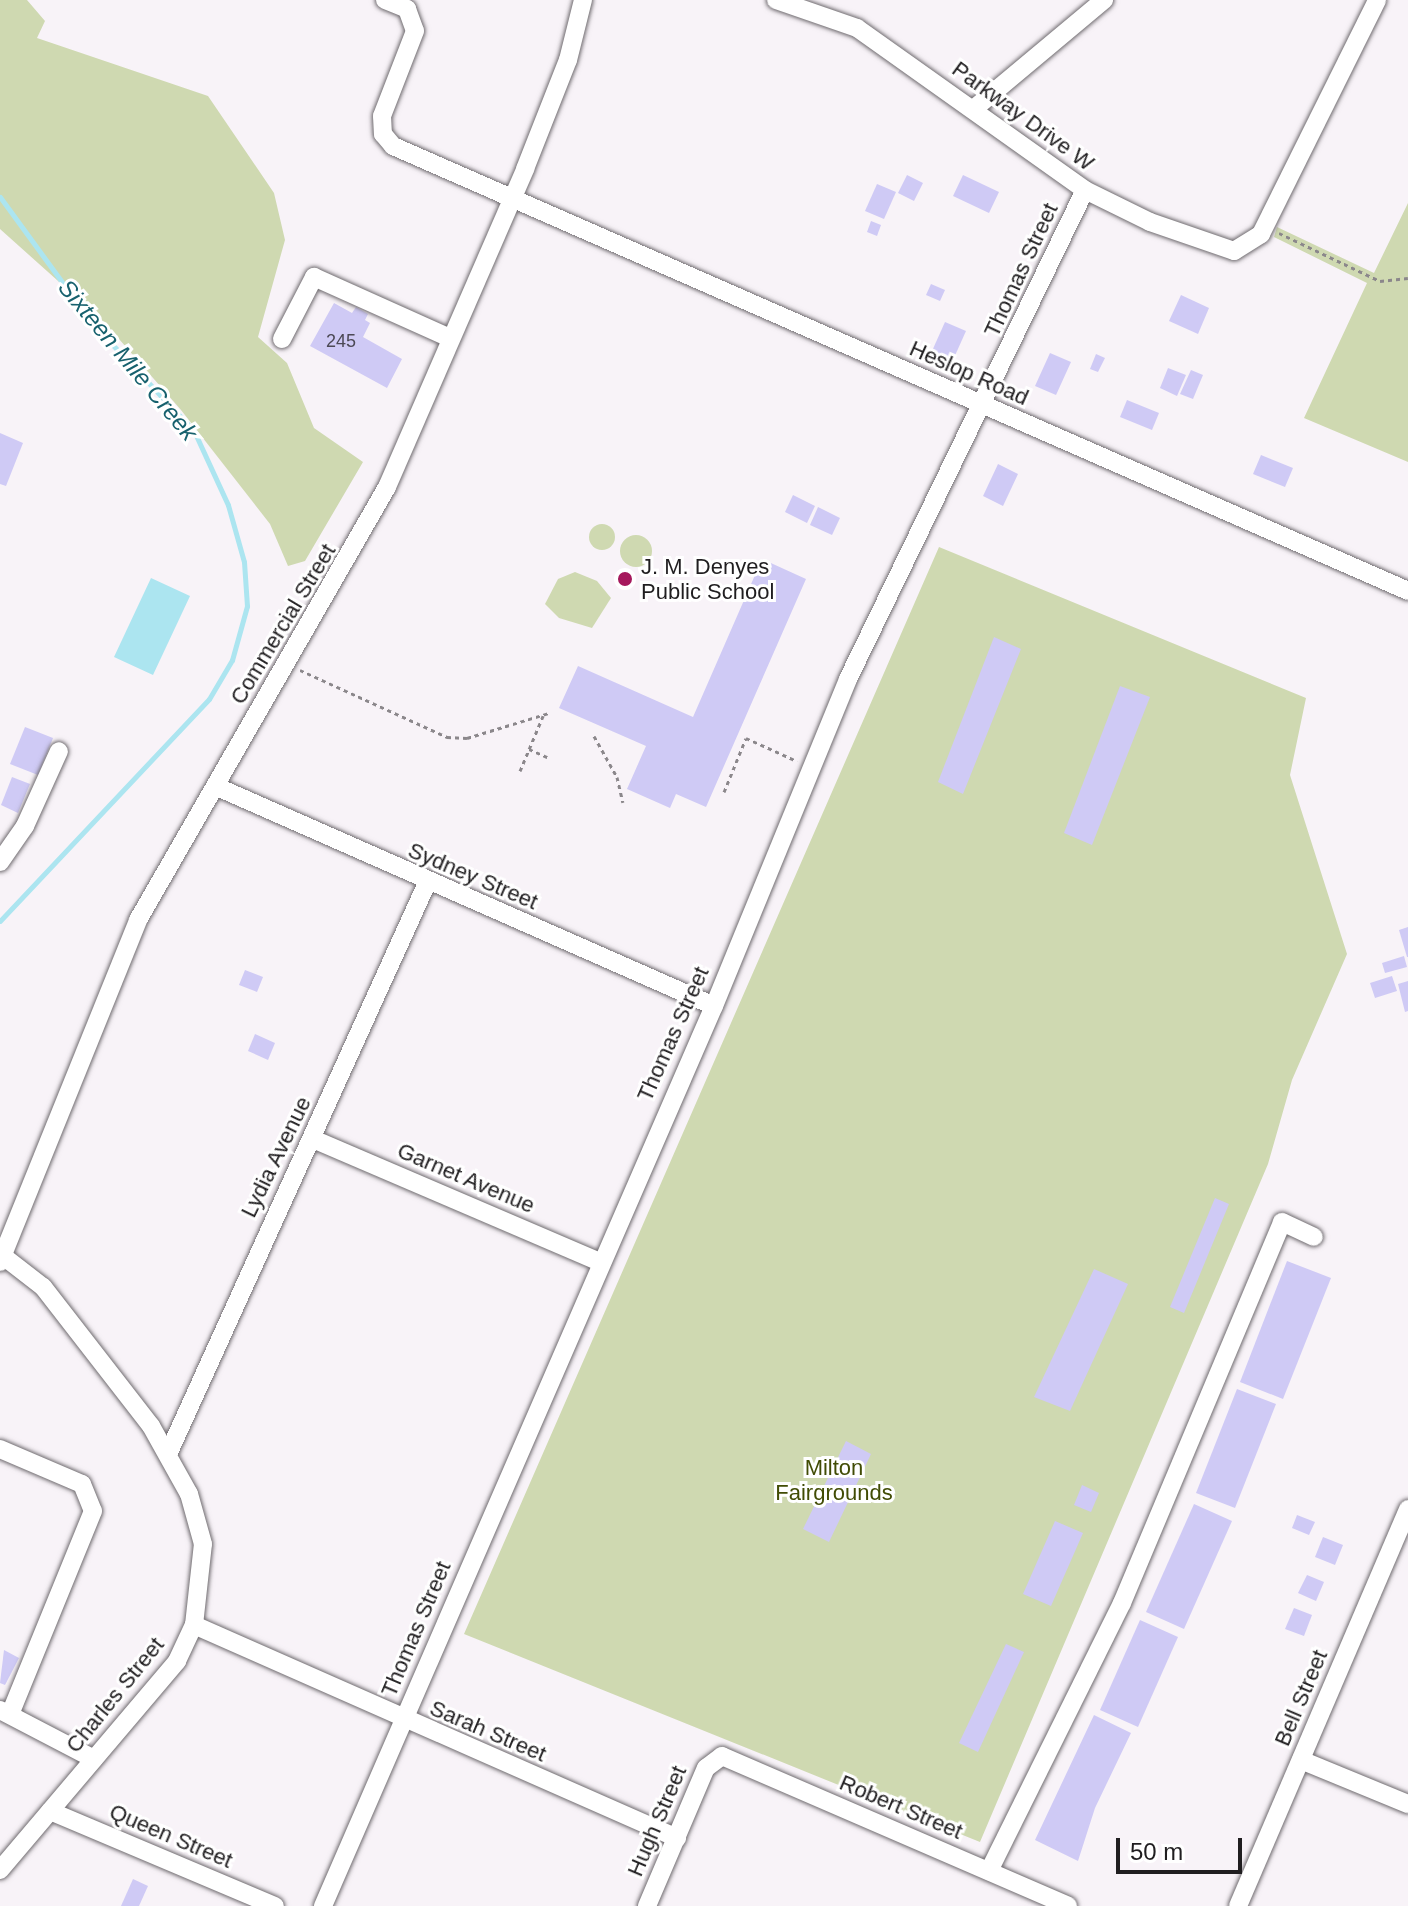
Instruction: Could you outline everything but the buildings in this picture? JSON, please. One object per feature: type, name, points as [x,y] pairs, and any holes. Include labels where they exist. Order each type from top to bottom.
[{"type":"street","name":"Heslop Road","points":[[385,0],[407,9],[415,31],[382,116],[383,134],[393,146],[1408,591]]},
{"type":"street","name":"Commercial Street","points":[[1,1259],[138,920],[369,524],[568,60],[583,0]]},
{"type":"street","name":"Parkway Drive W","points":[[776,0],[857,28],[976,107],[1085,190],[1205,244],[1234,251],[1250,244],[1265,226]]},
{"type":"street","points":[[976,107],[1104,0]]},
{"type":"street","points":[[1265,226],[1377,0]]},
{"type":"street","name":"Thomas Street","points":[[323,1906],[600,1262],[714,1006],[848,679],[984,405],[1085,190]]},
{"type":"street","points":[[282,339],[314,277],[450,338]]},
{"type":"street","points":[[0,862],[25,826],[59,751]]},
{"type":"street","name":"Sydney Street","points":[[215,786],[427,883],[714,1006]]},
{"type":"street","name":"Lydia Avenue","points":[[169,1452],[291,1177],[313,1139],[427,883]]},
{"type":"street","name":"Garnet Avenue","points":[[313,1139],[600,1262]]},
{"type":"street","points":[[989,1871],[1122,1603],[1282,1222],[1314,1237]]},
{"type":"street","name":"Charles Street","points":[[0,1870],[177,1661],[194,1625],[203,1544],[198,1515],[169,1452],[43,1287],[1,1259]]},
{"type":"street","points":[[0,1449],[82,1484],[93,1511],[5,1712],[94,1759]]},
{"type":"street","name":"Bell Street","points":[[1238,1906],[1403,1537],[1408,1509]]},
{"type":"street","name":"Sarah Street","points":[[194,1625],[403,1720],[677,1838]]},
{"type":"street","name":"Robert Street","points":[[715,1757],[722,1756],[1068,1906]]},
{"type":"street","name":"Hugh Street","points":[[647,1906],[715,1757]]},
{"type":"street","points":[[1301,1760],[1408,1804]]},
{"type":"street","name":"Queen Street","points":[[50,1811],[275,1906]]},
{"type":"path","points":[[1265,226],[1380,281],[1408,278]]},
{"type":"path","points":[[286,664],[447,737],[467,738],[546,714],[520,771]]},
{"type":"path","points":[[594,736],[617,777],[623,802]]},
{"type":"path","points":[[724,792],[746,738],[812,767]]},
{"type":"path","points":[[529,749],[547,757]]},
{"type":"green space","points":[[0,0],[27,0],[45,21],[37,38],[208,96],[274,193],[285,240],[258,337],[287,363],[314,428],[363,462],[305,561],[288,566],[270,524],[181,410],[105,323],[0,229]]},
{"type":"green space","points":[[1408,203],[1408,462],[1304,418],[1367,283],[1274,237],[1277,227],[1374,273]]},
{"type":"green space","points":[[602,524],[611,528],[615,537],[611,546],[602,550],[593,546],[589,537],[593,528]]},
{"type":"green space","points":[[636,535],[647,540],[652,551],[647,562],[636,567],[625,562],[620,551],[625,540]]},
{"type":"green space","name":"Milton Fairgrounds","points":[[939,547],[1306,698],[1290,775],[1347,954],[1292,1080],[1268,1164],[980,1842],[464,1634]]},
{"type":"green space","points":[[575,572],[597,581],[611,598],[592,628],[559,618],[545,604],[558,579]]},
{"type":"water","points":[[151,578],[190,596],[153,675],[114,657]]},
{"type":"waterway","name":"Sixteen Mile Creek","points":[[0,197],[91,322],[194,431],[228,505],[244,562],[247,606],[232,660],[209,699],[0,921]]},
{"type":"place","name":"J. M. Denyes Public School","points":[[625,579]]}]
